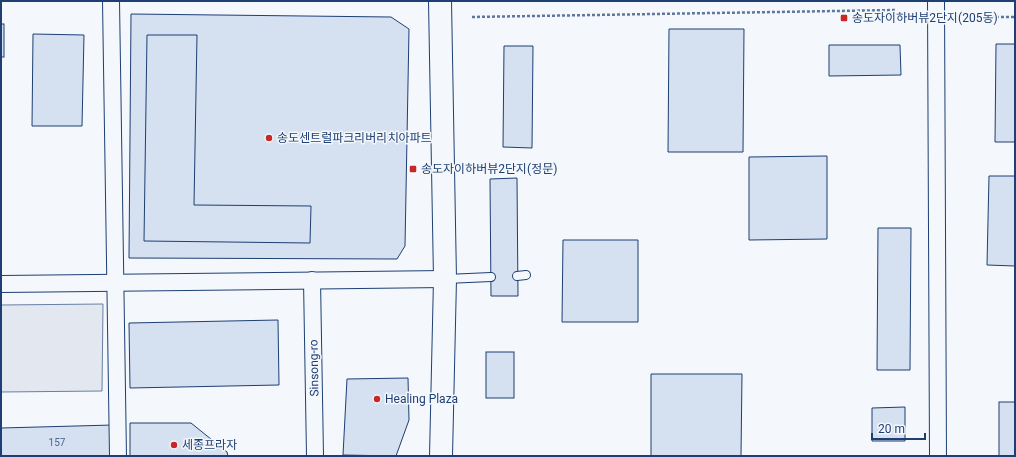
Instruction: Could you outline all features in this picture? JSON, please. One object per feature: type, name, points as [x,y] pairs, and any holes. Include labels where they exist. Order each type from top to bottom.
[{"type":"street","points":[[111,1],[118,456]]},
{"type":"street","points":[[440,1],[445,279],[441,456]]},
{"type":"street","points":[[936,1],[938,456]]},
{"type":"street","points":[[1,284],[445,279]]},
{"type":"street","name":"Sinsong-ro","points":[[312,280],[315,456]]},
{"type":"lane","points":[[445,279],[491,277]]},
{"type":"path","points":[[472,17],[896,10]]},
{"type":"path","points":[[991,18],[1015,17]]},
{"type":"shaded area","points":[[103,304],[102,391],[1,392],[1,305]]},
{"type":"building","name":"송도센트럴파크리버리치아파트","points":[[131,14],[391,17],[409,29],[405,246],[397,259],[129,258]]},
{"type":"building","points":[[1,24],[4,24],[4,57],[1,57]]},
{"type":"building","points":[[669,29],[744,29],[743,152],[668,152]]},
{"type":"building","points":[[33,34],[84,35],[82,126],[32,126]]},
{"type":"building","points":[[147,35],[197,35],[194,205],[311,206],[310,243],[144,241]]},
{"type":"building","points":[[996,44],[1015,44],[1015,142],[995,142]]},
{"type":"building","points":[[829,45],[900,45],[901,75],[829,76]]},
{"type":"building","points":[[504,46],[533,46],[532,148],[503,147]]},
{"type":"building","points":[[827,156],[827,239],[749,240],[749,157]]},
{"type":"building","points":[[989,176],[1015,176],[1015,266],[987,265]]},
{"type":"building","points":[[517,178],[518,296],[491,296],[490,179]]},
{"type":"building","points":[[878,228],[911,228],[910,370],[877,370]]},
{"type":"building","points":[[563,240],[638,240],[638,322],[562,322]]},
{"type":"building","points":[[278,320],[279,385],[130,388],[129,323]]},
{"type":"building","points":[[486,352],[514,352],[514,398],[486,398]]},
{"type":"building","points":[[651,374],[742,374],[741,456],[651,456]]},
{"type":"building","name":"Healing Plaza","points":[[408,378],[409,420],[396,456],[343,455],[347,379]]},
{"type":"building","points":[[999,402],[1015,402],[1015,456],[999,456]]},
{"type":"building","points":[[905,407],[905,441],[872,441],[872,408]]},
{"type":"building","name":"세종프라자","points":[[130,423],[191,423],[227,452],[228,456],[130,456]]},
{"type":"building","points":[[113,425],[112,456],[1,456],[1,428]]},
{"type":"place","name":"송도자이하버뷰2단지(205동)","points":[[844,18]]},
{"type":"place","name":"송도센트럴파크리버리치아파트","points":[[269,138]]},
{"type":"place","name":"송도자이하버뷰2단지(정문)","points":[[413,169]]},
{"type":"place","name":"Healing Plaza","points":[[377,399]]},
{"type":"place","name":"세종프라자","points":[[174,445]]}]
